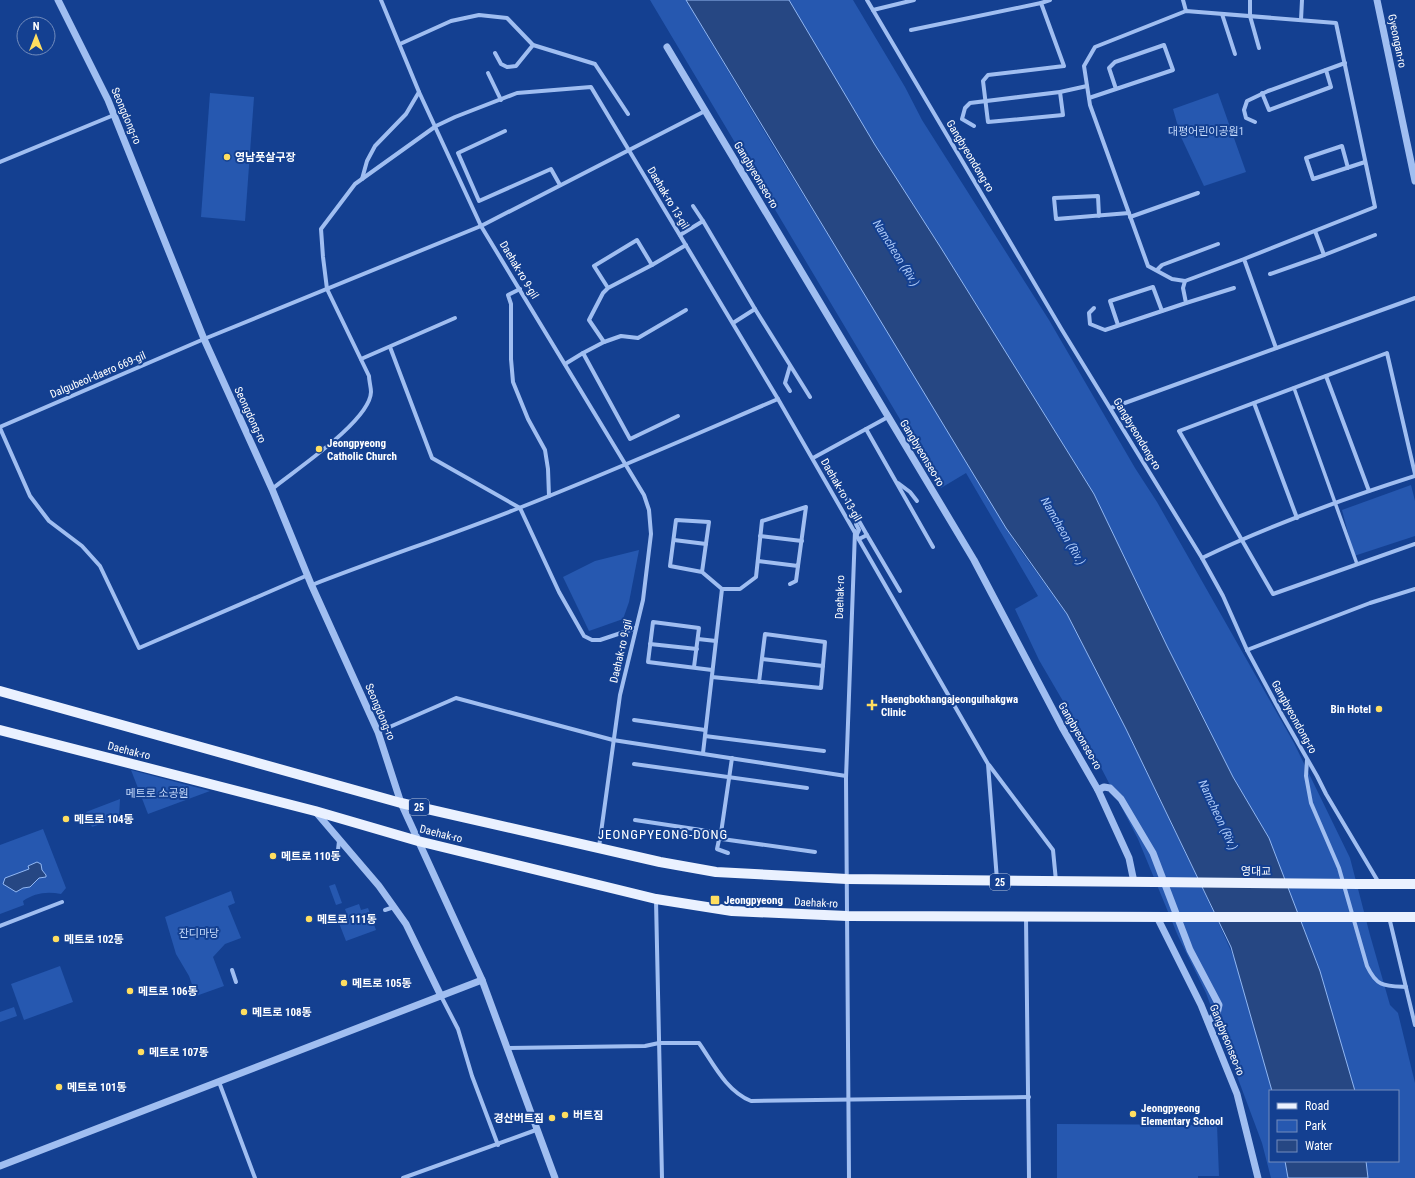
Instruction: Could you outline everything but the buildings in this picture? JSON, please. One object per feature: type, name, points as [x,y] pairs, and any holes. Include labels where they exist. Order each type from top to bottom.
[{"type":"main road","name":"Daehak-ro","points":[[0,691],[401,803],[660,862],[716,872],[847,879],[997,882],[1154,882]]},
{"type":"main road","name":"Daehak-ro","points":[[0,730],[315,811],[418,841],[656,899],[732,911],[848,916]]},
{"type":"main road","name":"영대교","points":[[1154,882],[1380,884]]},
{"type":"main road","name":"25","points":[[1380,884],[1415,884]]},
{"type":"main road","points":[[848,916],[1415,917]]},
{"type":"street","name":"Seongdong-ro","points":[[58,0],[114,115],[204,339],[272,489],[312,585],[378,732],[401,803],[482,980],[536,1130],[555,1178]]},
{"type":"street","name":"Daehak-ro 9-gil","points":[[381,0],[414,74],[419,92],[481,226],[625,466],[644,495],[649,510],[651,530],[643,600],[620,695],[599,847]]},
{"type":"street","name":"Gangbyeondong-ro","points":[[867,0],[1058,323],[1202,558],[1223,596],[1247,650],[1326,794],[1380,884]]},
{"type":"street","points":[[873,10],[914,0]]},
{"type":"street","points":[[911,30],[1050,0]]},
{"type":"street","points":[[1184,0],[1186,12]]},
{"type":"street","points":[[1250,0],[1250,16],[1259,48]]},
{"type":"street","points":[[1301,20],[1302,0]]},
{"type":"street","name":"Gyeongan-ro","points":[[1377,0],[1415,181]]},
{"type":"street","points":[[1041,3],[1064,66],[988,75],[983,81],[988,122],[1063,115],[1060,92]]},
{"type":"street","points":[[1186,12],[1222,14],[1336,23],[1375,207],[1185,281],[1172,279],[1148,266],[1089,98],[1084,66],[1095,47],[1186,12]]},
{"type":"street","points":[[1222,14],[1235,54]]},
{"type":"street","points":[[400,44],[451,21],[479,15],[507,18],[533,45],[595,64],[628,114]]},
{"type":"street","points":[[1089,98],[1116,89],[1172,70],[1164,44],[1115,62],[1109,68],[1116,89]]},
{"type":"street","points":[[495,53],[500,64],[507,67],[516,66],[533,45]]},
{"type":"street","name":"Gangbyeonseo-ro","points":[[667,47],[974,560],[1063,729],[1098,790],[1129,858],[1134,882]]},
{"type":"street","points":[[1256,122],[1246,118],[1244,110],[1247,101],[1262,93],[1344,63]]},
{"type":"street","points":[[1262,93],[1269,110],[1331,87],[1326,70]]},
{"type":"street","points":[[488,73],[501,100]]},
{"type":"street","points":[[974,126],[962,118],[965,108],[970,103],[1060,92],[1087,86]]},
{"type":"street","name":"Daehak-ro 13-gil","points":[[327,289],[321,228],[355,184],[436,126],[517,94],[591,87],[813,458],[942,686],[988,764],[1053,850],[1056,881]]},
{"type":"street","points":[[362,179],[367,162],[375,146],[406,114],[419,92]]},
{"type":"street","name":"Dalgubeol-daero 669-gil","points":[[0,427],[204,339],[481,226],[705,111]]},
{"type":"street","points":[[0,162],[114,115]]},
{"type":"street","points":[[505,131],[458,152],[479,201],[551,169],[560,185]]},
{"type":"street","points":[[1348,168],[1342,146],[1306,158],[1313,179],[1348,168],[1366,162]]},
{"type":"street","points":[[1098,216],[1098,196],[1054,198],[1056,219],[1130,215],[1198,192]]},
{"type":"street","points":[[693,206],[810,397]]},
{"type":"street","points":[[680,235],[703,221]]},
{"type":"street","points":[[1315,231],[1324,255]]},
{"type":"street","points":[[1270,274],[1375,235]]},
{"type":"street","points":[[608,288],[594,266],[637,240],[652,264]]},
{"type":"street","points":[[1157,270],[1162,265],[1218,244]]},
{"type":"street","points":[[604,342],[589,320],[603,293],[608,288],[686,245]]},
{"type":"street","points":[[1244,259],[1276,348]]},
{"type":"street","points":[[1185,281],[1182,288],[1186,303]]},
{"type":"street","points":[[1118,325],[1110,301],[1146,289],[1153,287],[1162,311]]},
{"type":"street","points":[[1094,308],[1089,313],[1090,324],[1105,330],[1234,288]]},
{"type":"street","points":[[272,489],[348,429],[364,410],[371,392],[369,376],[327,289]]},
{"type":"street","points":[[520,289],[508,295],[511,304],[511,359],[514,382],[528,419],[539,436],[545,450],[548,469],[549,496]]},
{"type":"street","points":[[1111,408],[1415,298]]},
{"type":"street","points":[[733,323],[755,309]]},
{"type":"street","points":[[565,364],[604,342],[621,336],[638,338],[686,310]]},
{"type":"street","points":[[361,359],[455,318]]},
{"type":"street","points":[[390,347],[432,458],[520,508],[559,592],[584,636],[592,640],[600,640],[636,628]]},
{"type":"street","points":[[583,353],[630,439],[678,416]]},
{"type":"street","points":[[1202,558],[1241,539],[1415,475],[1387,353],[1179,431],[1241,539],[1273,594],[1415,544]]},
{"type":"street","points":[[790,366],[786,383],[790,391]]},
{"type":"street","points":[[1326,376],[1369,491]]},
{"type":"street","points":[[1294,388],[1357,564]]},
{"type":"street","points":[[312,585],[520,508],[625,466],[778,399]]},
{"type":"street","points":[[1254,403],[1297,518]]},
{"type":"street","name":"Daehak-ro 13-gil","points":[[813,458],[888,417]]},
{"type":"street","points":[[0,427],[30,496],[49,520],[82,546],[100,566],[139,648],[308,575]]},
{"type":"street","points":[[866,429],[933,547]]},
{"type":"street","points":[[831,472],[900,591]]},
{"type":"street","points":[[896,482],[910,492],[917,501]]},
{"type":"street","points":[[702,572],[709,522],[676,520],[670,566],[702,572],[722,589],[740,589],[756,577],[762,520],[806,507],[796,581],[790,584]]},
{"type":"street","name":"Daehak-ro","points":[[848,916],[846,776],[856,533],[859,530],[856,524]]},
{"type":"street","points":[[859,539],[867,535]]},
{"type":"street","points":[[760,536],[802,541]]},
{"type":"street","points":[[674,540],[706,544]]},
{"type":"street","points":[[758,561],[798,566]]},
{"type":"street","points":[[703,754],[722,589]]},
{"type":"street","points":[[1247,650],[1370,603],[1415,589]]},
{"type":"street","points":[[694,667],[699,628],[653,622],[648,662],[712,670]]},
{"type":"street","points":[[712,677],[759,682],[821,688],[825,642],[765,634],[759,682]]},
{"type":"street","points":[[698,639],[716,641]]},
{"type":"street","points":[[650,644],[697,650]]},
{"type":"street","points":[[762,659],[823,666]]},
{"type":"street","points":[[378,732],[456,698],[614,740],[846,776]]},
{"type":"street","points":[[634,720],[705,730]]},
{"type":"street","points":[[704,736],[824,751]]},
{"type":"street","points":[[728,853],[717,849],[721,833],[732,758]]},
{"type":"street","points":[[1307,758],[1306,776],[1311,803],[1339,868],[1367,966],[1373,979],[1381,985],[1406,987]]},
{"type":"street","points":[[634,764],[807,788]]},
{"type":"street","points":[[988,764],[997,882]]},
{"type":"street","points":[[1098,790],[1104,787],[1110,788],[1120,799],[1153,853],[1190,950],[1214,992],[1219,1005],[1217,1014],[1208,1021]]},
{"type":"street","points":[[315,811],[394,907],[406,924],[458,1029],[472,1076],[498,1145]]},
{"type":"street","points":[[634,820],[721,833]]},
{"type":"street","points":[[721,833],[722,839],[815,852]]},
{"type":"street","points":[[338,839],[338,850]]},
{"type":"street","points":[[656,899],[662,1178]]},
{"type":"street","points":[[0,926],[62,902]]},
{"type":"street","points":[[385,910],[394,907]]},
{"type":"street","points":[[848,916],[849,1178]]},
{"type":"street","points":[[1026,917],[1029,1178]]},
{"type":"street","name":"Gangbyeonseo-ro","points":[[1157,917],[1208,1021],[1237,1094],[1258,1178]]},
{"type":"street","points":[[1388,917],[1415,1026]]},
{"type":"street","points":[[232,970],[236,982]]},
{"type":"street","points":[[0,1166],[482,980]]},
{"type":"street","points":[[507,1048],[645,1046],[659,1043],[699,1042],[729,1086],[742,1097],[751,1101],[1029,1097]]},
{"type":"street","points":[[219,1082],[255,1178]]},
{"type":"street","points":[[403,1178],[498,1145],[536,1130]]},
{"type":"green space","points":[[650,0],[686,0],[773,146],[890,335],[1018,547],[1067,614],[1123,723],[1235,960],[1272,1090],[1269,1090],[1269,1162],[1286,1162],[1289,1178],[1271,1178],[1262,1143],[1206,993],[1178,936],[1138,839],[1095,756],[1039,660],[1015,609],[1038,596],[966,473],[941,488]]},
{"type":"green space","points":[[789,0],[853,0],[905,87],[922,120],[1049,320],[1135,468],[1157,502],[1294,743],[1350,858],[1390,1005],[1398,1013],[1415,1083],[1415,1178],[1368,1178],[1366,1162],[1399,1162],[1399,1090],[1355,1090],[1320,971],[1269,838],[1233,777],[1167,646],[1094,494],[875,145]]},
{"type":"green space","name":"영남풋살구장","points":[[210,93],[254,97],[245,221],[201,217]]},
{"type":"green space","name":"대평어린이공원1","points":[[1218,93],[1246,172],[1204,186],[1181,137],[1173,109]]},
{"type":"green space","points":[[1411,485],[1415,501],[1415,536],[1354,556],[1342,510]]},
{"type":"green space","points":[[639,550],[629,602],[623,619],[589,631],[563,577],[595,561]]},
{"type":"green space","name":"메트로 소공원","points":[[131,770],[210,791],[148,814]]},
{"type":"green space","points":[[120,799],[119,817],[92,827],[86,812]]},
{"type":"green space","points":[[43,829],[66,888],[61,894],[36,894],[23,901],[24,905],[0,914],[0,845]]},
{"type":"green space","points":[[335,884],[342,903],[336,905],[329,886]]},
{"type":"green space","name":"잔디마당","points":[[231,891],[235,903],[228,906],[241,938],[225,944],[213,957],[224,986],[196,996],[189,976],[176,954],[165,917]]},
{"type":"green space","points":[[359,904],[361,910],[368,908],[376,930],[346,941],[339,923],[349,920],[345,909]]},
{"type":"green space","points":[[60,966],[73,1002],[24,1020],[11,984]]},
{"type":"green space","points":[[14,1007],[17,1016],[0,1022],[0,1012]]},
{"type":"green space","points":[[1057,1124],[1217,1125],[1219,1176],[1198,1176],[1198,1178],[1057,1178]]},
{"type":"water","name":"Namcheon (Riv.)","points":[[686,0],[789,0],[875,145],[1094,494],[1167,646],[1233,777],[1269,838],[1320,971],[1355,1090],[1272,1090],[1231,947],[1126,729],[1067,614],[1006,528]]},
{"type":"water","points":[[37,862],[41,864],[42,870],[46,877],[39,878],[30,887],[23,888],[16,892],[3,884],[5,878],[29,869],[28,866]]},
{"type":"water","points":[[1285,1162],[1366,1162],[1368,1178],[1288,1178]]},
{"type":"place","name":"영남풋살구장","points":[[227,157]]},
{"type":"place","name":"Jeongpyeong Catholic Church","points":[[319,449]]},
{"type":"place","name":"Haengbokhangajeonguihakgwa Clinic","points":[[872,705]]},
{"type":"place","name":"Bin Hotel","points":[[1379,709]]},
{"type":"place","name":"메트로 104동","points":[[66,819]]},
{"type":"place","name":"메트로 110동","points":[[273,856]]},
{"type":"place","name":"Jeongpyeong","points":[[715,900]]},
{"type":"place","name":"메트로 111동","points":[[309,919]]},
{"type":"place","name":"메트로 102동","points":[[56,939]]},
{"type":"place","name":"메트로 105동","points":[[344,983]]},
{"type":"place","name":"메트로 106동","points":[[130,991]]},
{"type":"place","name":"메트로 108동","points":[[244,1012]]},
{"type":"place","name":"메트로 107동","points":[[141,1052]]},
{"type":"place","name":"메트로 101동","points":[[59,1087]]},
{"type":"place","name":"Jeongpyeong Elementary School","points":[[1133,1114]]},
{"type":"place","name":"버트짐","points":[[565,1115]]},
{"type":"place","name":"경산버트짐","points":[[552,1118]]},
{"type":"district","name":"JEONGPYEONG-DONG","points":[[663,834]]}]
